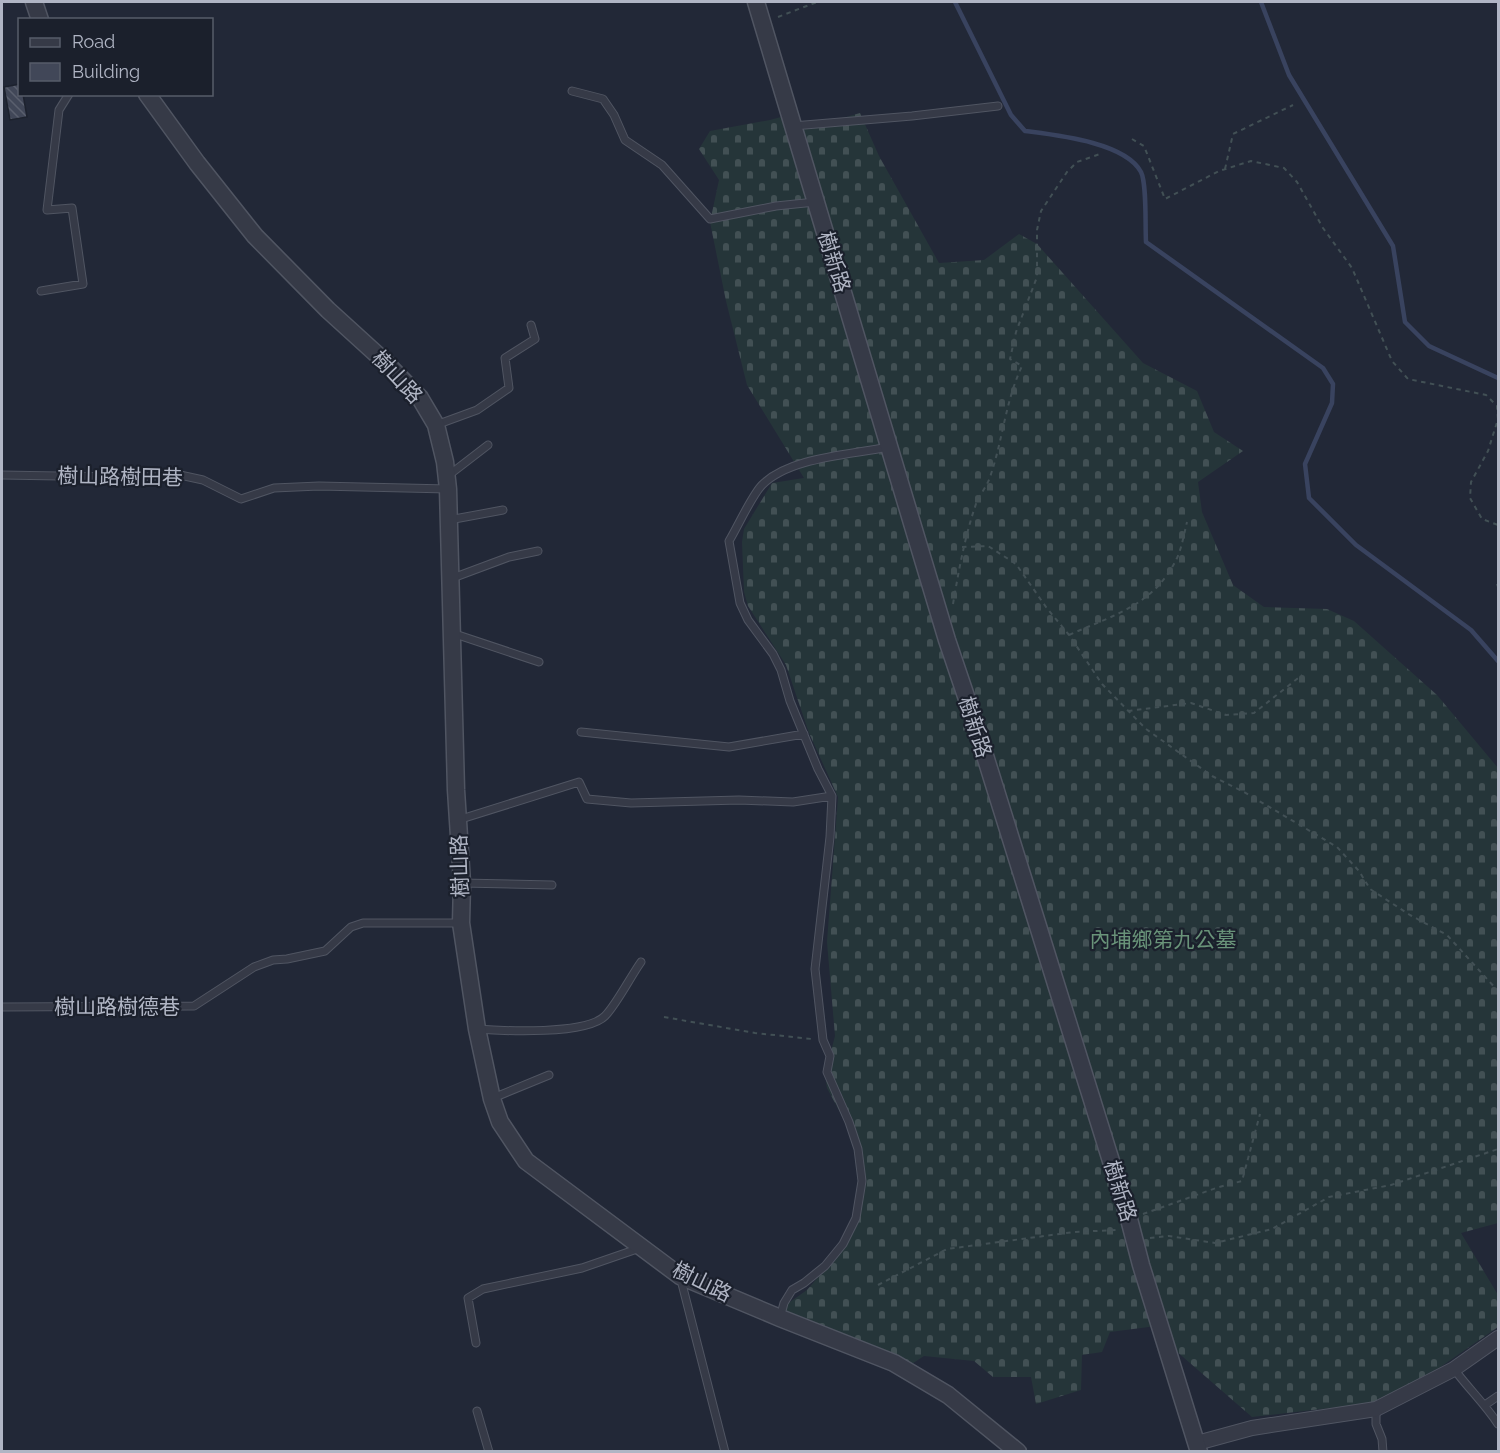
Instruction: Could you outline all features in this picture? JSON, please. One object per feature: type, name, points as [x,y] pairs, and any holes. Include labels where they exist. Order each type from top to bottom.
[{"type":"street","points":[[34,2],[39,18]]},
{"type":"street","name":"樹新路","points":[[756,2],[947,640],[973,717],[1198,1447]]},
{"type":"street","name":"樹山路","points":[[148,96],[197,163],[255,236],[420,398],[436,425],[446,462],[449,520],[462,883],[461,923],[477,1029],[492,1099],[500,1122],[526,1161],[680,1276],[894,1363],[948,1395],[1017,1452]]},
{"type":"street","points":[[1198,1447],[1252,1428],[1376,1409],[1454,1369],[1498,1338]]},
{"type":"lane","points":[[572,91],[603,99],[625,140],[662,165],[710,219],[776,206],[815,202]]},
{"type":"lane","points":[[41,291],[83,284],[72,208],[47,210],[59,110],[68,96]]},
{"type":"lane","points":[[793,126],[998,106]]},
{"type":"lane","points":[[436,425],[477,410],[509,388],[505,358],[535,339],[531,325]]},
{"type":"lane","points":[[447,483],[488,445]]},
{"type":"lane","points":[[780,1318],[784,1303],[792,1290],[825,1266],[843,1244],[856,1218],[862,1181],[858,1149],[827,1072],[830,1056],[823,1040],[815,969],[830,837],[832,796],[818,769],[781,670],[773,654],[748,620],[740,603],[729,541],[761,486],[784,470],[812,460],[890,447]]},
{"type":"lane","name":"樹山路樹田巷","points":[[2,476],[180,475],[203,480],[241,499],[274,488],[447,483]]},
{"type":"lane","points":[[449,520],[503,510]]},
{"type":"lane","points":[[450,579],[508,557],[538,551]]},
{"type":"lane","points":[[452,633],[538,662]]},
{"type":"lane","points":[[581,732],[729,747],[804,734]]},
{"type":"lane","points":[[458,820],[579,782],[587,799],[632,803],[740,800],[794,802],[832,796]]},
{"type":"lane","points":[[462,883],[552,885]]},
{"type":"lane","name":"樹山路樹德巷","points":[[2,1007],[194,1006],[254,967],[273,960],[325,951],[351,927],[363,923],[461,923]]},
{"type":"lane","points":[[477,1029],[521,1031],[574,1028],[604,1018],[640,962]]},
{"type":"lane","points":[[492,1099],[549,1075]]},
{"type":"lane","points":[[476,1343],[468,1298],[483,1289],[582,1268],[642,1247]]},
{"type":"lane","points":[[680,1276],[725,1452]]},
{"type":"lane","points":[[1454,1369],[1498,1424]]},
{"type":"lane","points":[[1485,1405],[1498,1396]]},
{"type":"lane","points":[[1376,1409],[1376,1425],[1383,1444],[1383,1452]]},
{"type":"lane","points":[[477,1411],[489,1452]]},
{"type":"path","points":[[763,22],[817,2]]},
{"type":"path","points":[[1225,169],[1233,134],[1293,105]]},
{"type":"path","points":[[1132,139],[1144,146],[1166,199],[1225,169],[1251,161],[1284,168],[1297,182],[1323,228],[1352,268],[1392,361],[1408,379],[1486,395],[1497,406],[1498,419],[1488,452],[1472,482],[1470,498],[1482,519],[1498,525]]},
{"type":"path","points":[[952,605],[962,547],[978,498],[990,479],[1005,413],[1022,366],[1010,359],[1016,332],[1037,277],[1037,230],[1041,211],[1067,172],[1077,162],[1100,154]]},
{"type":"path","points":[[1069,634],[1119,614],[1147,599],[1177,558],[1187,522]]},
{"type":"path","points":[[962,547],[988,546],[1016,564],[1046,607],[1069,634],[1102,684],[1146,729],[1212,776],[1253,797],[1337,847],[1359,871],[1370,889],[1410,915],[1447,935],[1498,991]]},
{"type":"path","points":[[1128,711],[1191,703],[1226,715],[1254,713],[1302,675]]},
{"type":"path","points":[[664,1017],[755,1033],[823,1040]]},
{"type":"path","points":[[1129,1219],[1242,1181],[1260,1114]]},
{"type":"path","points":[[878,1285],[947,1249],[1074,1232],[1125,1229],[1135,1240],[1169,1236],[1215,1243],[1272,1229],[1329,1197],[1391,1185],[1498,1149]]},
{"type":"green space","name":"內埔鄉第九公墓","points":[[796,113],[802,130],[860,113],[879,156],[939,263],[984,260],[1019,234],[1037,244],[1143,363],[1197,391],[1214,432],[1243,451],[1198,482],[1202,512],[1233,585],[1264,607],[1327,609],[1354,621],[1437,695],[1498,768],[1498,1223],[1461,1233],[1498,1295],[1498,1327],[1439,1368],[1373,1403],[1252,1417],[1175,1350],[1164,1325],[1110,1332],[1102,1352],[1082,1355],[1081,1390],[1036,1404],[1031,1377],[993,1377],[974,1361],[924,1356],[907,1367],[784,1312],[787,1304],[807,1290],[840,1252],[855,1214],[859,1179],[859,1148],[827,1088],[825,1074],[835,1036],[827,942],[838,797],[809,733],[786,665],[748,606],[744,592],[742,542],[744,529],[772,483],[804,478],[747,385],[726,301],[710,222],[719,180],[699,149],[710,131]]},
{"type":"building","points":[[18,84],[18,96],[23,96],[27,117],[10,120],[4,87]]},
{"type":"waterway","points":[[955,2],[1011,115],[1025,131],[1088,142],[1105,147],[1133,162],[1143,178],[1146,242],[1323,368],[1333,384],[1332,403],[1305,464],[1309,498],[1356,545],[1471,630],[1498,661]]},
{"type":"waterway","points":[[1261,2],[1289,75],[1393,246],[1405,322],[1429,346],[1498,378]]}]
